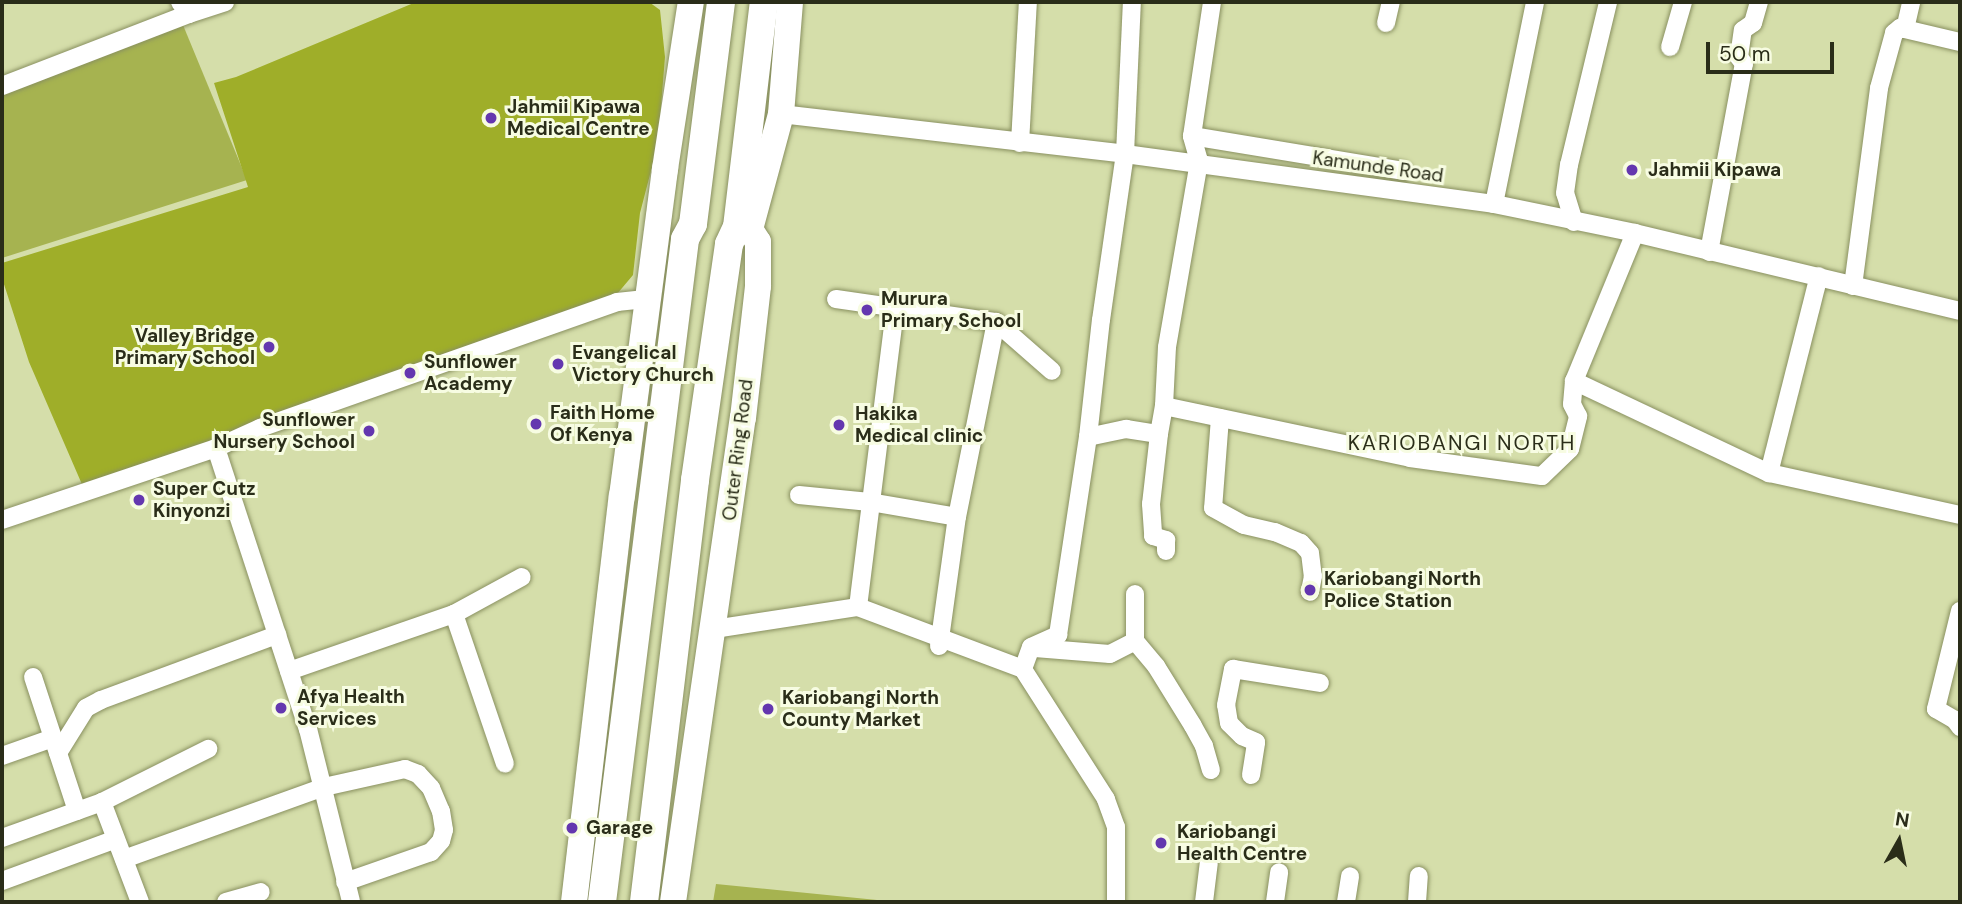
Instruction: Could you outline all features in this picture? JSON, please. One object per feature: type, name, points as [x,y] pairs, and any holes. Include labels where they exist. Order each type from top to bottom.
[{"type":"main road","points":[[574,902],[601,660],[648,299],[691,2]]},
{"type":"main road","points":[[602,902],[721,2]]},
{"type":"main road","name":"Outer Ring Road","points":[[673,902],[745,405],[758,286],[744,236],[764,2]]},
{"type":"main road","name":"Outer Ring Road","points":[[644,902],[695,480],[744,236],[782,114],[790,2]]},
{"type":"street","points":[[2,86],[184,8],[225,2]]},
{"type":"street","points":[[1020,143],[1028,2]]},
{"type":"street","points":[[1023,669],[1031,647],[1058,635],[1088,437],[1101,320],[1125,154],[1132,2]]},
{"type":"street","points":[[1166,551],[1166,540],[1153,536],[1151,504],[1164,406],[1167,347],[1199,161],[1192,136],[1212,2]]},
{"type":"street","points":[[1386,23],[1391,2]]},
{"type":"street","points":[[1494,204],[1535,2]]},
{"type":"street","points":[[1574,222],[1565,194],[1569,165],[1608,2]]},
{"type":"street","points":[[1670,47],[1684,2]]},
{"type":"street","points":[[1709,252],[1744,64],[1739,57],[1743,30],[1753,23],[1759,2]]},
{"type":"street","points":[[1905,29],[1911,2]]},
{"type":"street","points":[[1853,286],[1879,88],[1894,33],[1900,28],[1960,42]]},
{"type":"street","name":"Kamunde Road","points":[[782,114],[1125,154],[1494,204],[1635,233],[1960,311]]},
{"type":"street","points":[[1192,136],[1403,171]]},
{"type":"street","points":[[1164,406],[1410,458],[1542,476],[1570,449],[1578,416],[1572,404],[1574,381],[1635,233]]},
{"type":"street","points":[[1769,473],[1819,276]]},
{"type":"street","points":[[2,520],[216,447],[260,428],[617,302],[648,299]]},
{"type":"street","points":[[836,299],[996,322],[1052,371]]},
{"type":"street","points":[[858,607],[895,308]]},
{"type":"street","points":[[939,646],[957,517],[996,322]]},
{"type":"street","points":[[1574,381],[1769,473],[1960,515]]},
{"type":"street","points":[[1220,418],[1213,508],[1244,525],[1275,531],[1301,543],[1310,554],[1313,576],[1310,592]]},
{"type":"street","points":[[1088,437],[1126,429],[1159,434]]},
{"type":"street","points":[[216,447],[324,788],[351,902]]},
{"type":"street","points":[[799,495],[870,502],[957,517]]},
{"type":"street","points":[[289,671],[454,614],[522,577]]},
{"type":"street","points":[[1135,594],[1135,641],[1156,666],[1194,726],[1204,746],[1211,770]]},
{"type":"street","points":[[714,629],[858,607],[1023,669],[1106,799],[1116,827],[1116,902]]},
{"type":"street","points":[[1959,721],[1936,709],[1960,611]]},
{"type":"street","points":[[454,614],[505,764]]},
{"type":"street","points":[[2,756],[56,746],[86,708],[101,700],[277,635]]},
{"type":"street","points":[[1031,647],[1110,654],[1135,641]]},
{"type":"street","points":[[1251,775],[1256,742],[1242,736],[1229,723],[1226,705],[1233,669],[1320,683]]},
{"type":"street","points":[[33,677],[77,811]]},
{"type":"street","points":[[2,838],[102,802],[208,749]]},
{"type":"street","points":[[124,859],[324,788],[405,769],[418,774],[431,789],[442,811],[444,830],[441,841],[431,852],[345,882]]},
{"type":"street","points":[[102,802],[140,902]]},
{"type":"street","points":[[2,881],[116,839]]},
{"type":"street","points":[[1204,902],[1209,863]]},
{"type":"street","points":[[1275,902],[1279,872]]},
{"type":"street","points":[[1346,902],[1350,876]]},
{"type":"street","points":[[1417,902],[1419,876]]},
{"type":"street","points":[[226,902],[261,892]]},
{"type":"green space","points":[[416,2],[649,2],[660,10],[665,57],[658,144],[640,213],[633,275],[596,319],[84,489],[29,362],[2,278],[2,263],[248,187],[214,83],[236,77]]},
{"type":"green space","points":[[183,25],[247,180],[2,258],[2,84]]},
{"type":"green space","points":[[716,884],[897,902],[713,902]]},
{"type":"place","name":"Jahmii Kipawa Medical Centre","points":[[491,118]]},
{"type":"place","name":"Jahmii Kipawa","points":[[1632,170]]},
{"type":"place","name":"Murura Primary School","points":[[867,310]]},
{"type":"place","name":"Valley Bridge Primary School","points":[[269,347]]},
{"type":"place","name":"Evangelical Victory Church","points":[[558,364]]},
{"type":"place","name":"Sunflower Academy","points":[[410,373]]},
{"type":"place","name":"Faith Home Of Kenya","points":[[536,424]]},
{"type":"place","name":"Hakika Medical clinic","points":[[839,425]]},
{"type":"place","name":"Sunflower Nursery School","points":[[369,431]]},
{"type":"place","name":"Super Cutz Kinyonzi","points":[[139,500]]},
{"type":"place","name":"Kariobangi North Police Station","points":[[1310,590]]},
{"type":"place","name":"Afya Health Services","points":[[281,708]]},
{"type":"place","name":"Kariobangi North County Market","points":[[768,709]]},
{"type":"place","name":"Garage","points":[[572,828]]},
{"type":"place","name":"Kariobangi Health Centre","points":[[1161,843]]},
{"type":"district","name":"KARIOBANGI NORTH","points":[[1462,443]]}]
